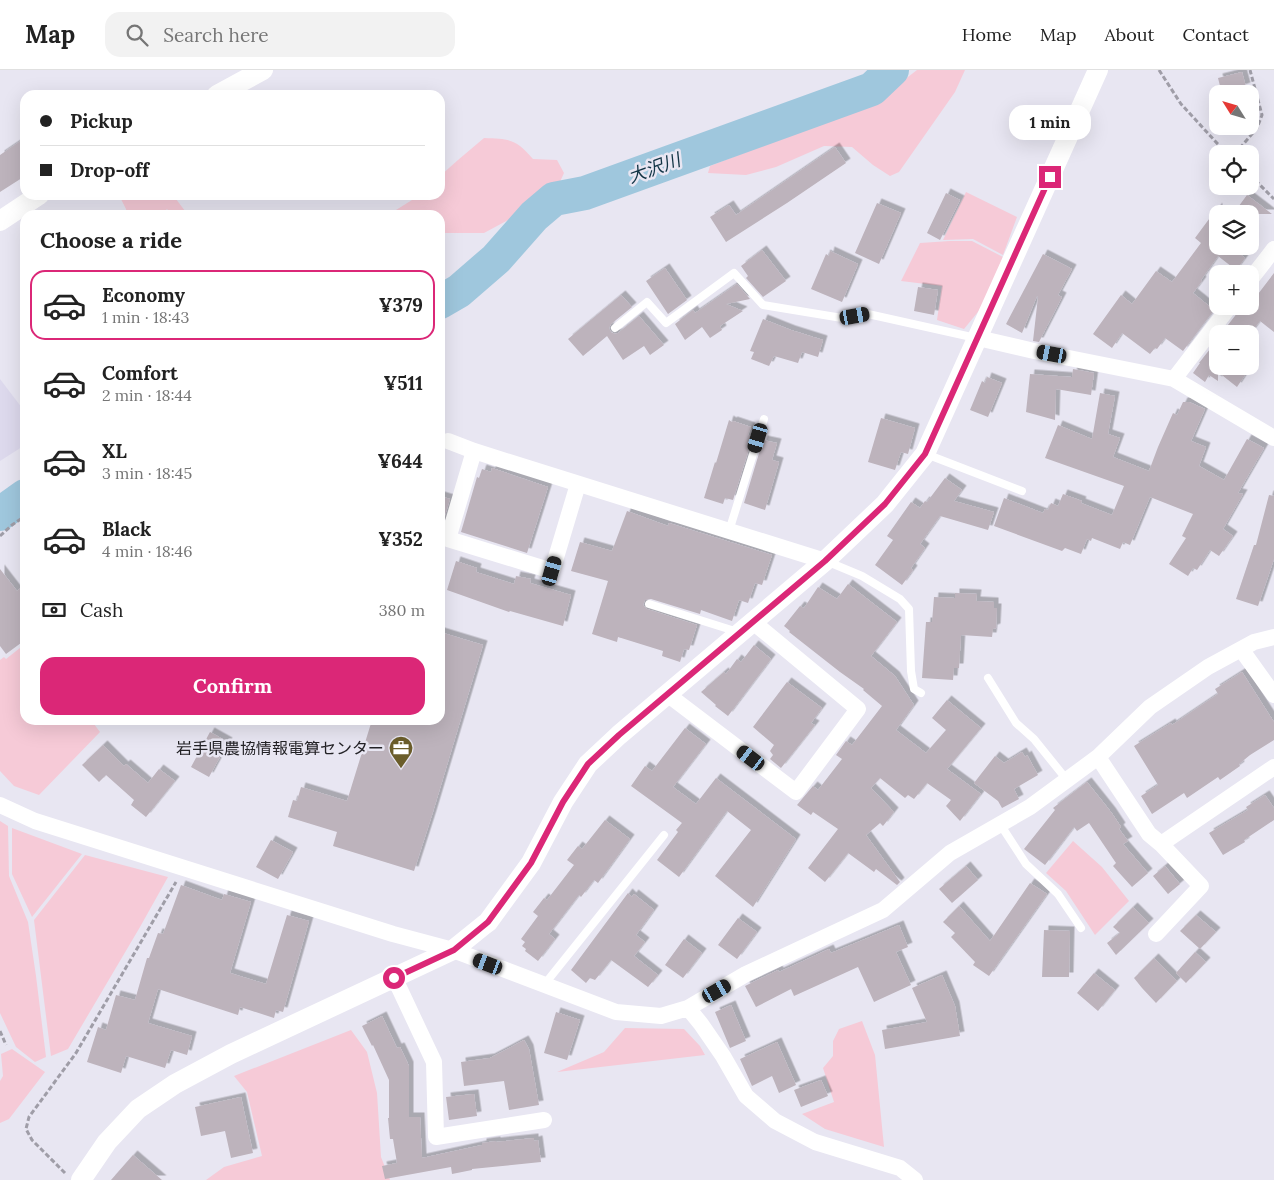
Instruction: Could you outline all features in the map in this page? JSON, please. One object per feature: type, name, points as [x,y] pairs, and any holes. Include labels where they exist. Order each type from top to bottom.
[{"type":"street","points":[[226,90],[263,70]]},
{"type":"street","points":[[74,1177],[138,1109],[175,1084],[231,1054],[454,950],[488,922],[531,863],[563,802],[588,764],[619,735],[825,561],[885,504],[925,454],[1098,70]]},
{"type":"street","points":[[0,221],[32,200]]},
{"type":"street","points":[[1259,268],[1274,249]]},
{"type":"street","points":[[1174,378],[1223,315]]},
{"type":"street","points":[[978,338],[1034,351],[1174,378],[1274,438]]},
{"type":"street","points":[[448,441],[474,451],[825,561]]},
{"type":"street","points":[[474,451],[448,539],[552,571],[578,484]]},
{"type":"street","points":[[667,694],[796,792],[858,709],[747,627]]},
{"type":"street","points":[[0,805],[35,822],[393,934],[454,950],[616,1012],[660,1016],[688,1008],[746,974],[883,910],[950,852],[1030,807],[1098,757],[1150,707],[1208,667],[1254,642],[1274,637]]},
{"type":"street","points":[[1241,649],[1274,695]]},
{"type":"street","points":[[1098,757],[1149,834],[1201,886],[1156,934]]},
{"type":"street","points":[[1161,844],[1274,767]]},
{"type":"street","points":[[394,978],[434,1062],[436,1137],[544,1120]]},
{"type":"street","points":[[688,1008],[702,1024],[746,1096],[775,1120],[815,1142],[900,1168],[915,1180]]},
{"type":"lane","points":[[615,328],[647,302],[666,323],[734,273],[763,305],[842,318],[868,314],[978,338]]},
{"type":"lane","points":[[729,531],[764,419]]},
{"type":"lane","points":[[925,454],[1022,491]]},
{"type":"lane","points":[[825,561],[862,576],[900,598],[909,609],[911,672],[914,689],[921,693]]},
{"type":"lane","points":[[649,604],[747,627]]},
{"type":"lane","points":[[988,678],[1016,723],[1034,738],[1067,780]]},
{"type":"lane","points":[[1000,824],[1026,864],[1058,894],[1081,928]]},
{"type":"lane","points":[[544,985],[664,835]]},
{"type":"path","points":[[1160,70],[1181,104],[1219,145]]},
{"type":"path","points":[[1243,145],[1257,128],[1262,115],[1250,70]]},
{"type":"path","points":[[1259,184],[1274,199]]},
{"type":"path","points":[[0,536],[20,519]]},
{"type":"path","points":[[74,1177],[32,1140],[26,1129],[29,1117],[76,1053],[184,868]]},
{"type":"path","points":[[0,1031],[6,1045]]},
{"type":"shaded area","points":[[917,70],[965,70],[955,92],[899,172],[890,176],[873,165],[852,147],[824,146],[776,167],[746,175],[708,173],[710,166],[877,101]]},
{"type":"shaded area","points":[[484,138],[512,141],[522,147],[533,159],[557,160],[564,173],[559,184],[523,212],[484,233],[445,233],[445,210],[396,210],[412,200],[445,200],[445,172]]},
{"type":"shaded area","points":[[966,192],[1017,217],[1003,255],[973,239],[943,240]]},
{"type":"shaded area","points":[[122,200],[177,200],[184,210],[126,210]]},
{"type":"shaded area","points":[[972,241],[1003,257],[982,307],[964,329],[937,320],[942,286],[901,281],[920,243]]},
{"type":"shaded area","points":[[0,379],[20,405],[20,448],[0,461]]},
{"type":"shaded area","points":[[20,648],[20,725],[95,725],[100,732],[39,795],[14,786],[0,771],[0,660],[4,657],[6,659]]},
{"type":"shaded area","points":[[0,821],[8,826],[9,876],[28,922],[36,976],[46,1057],[35,1062],[16,1047],[0,1013]]},
{"type":"shaded area","points":[[12,828],[82,854],[32,917],[12,874]]},
{"type":"shaded area","points":[[1073,841],[1102,867],[1129,901],[1095,935],[1066,891],[1046,873]]},
{"type":"shaded area","points":[[85,855],[168,877],[68,1049],[51,1056],[34,920]]},
{"type":"shaded area","points":[[862,1021],[875,1055],[884,1147],[825,1129],[802,1114],[834,1102],[823,1068],[833,1056],[833,1041],[839,1029]]},
{"type":"shaded area","points":[[625,1028],[684,1029],[700,1046],[705,1055],[557,1072],[604,1052]]},
{"type":"shaded area","points":[[351,1030],[367,1052],[377,1093],[381,1157],[390,1180],[206,1180],[224,1167],[262,1156],[247,1092],[234,1076]]},
{"type":"shaded area","points":[[12,1049],[45,1072],[9,1119],[0,1123],[0,1081],[3,1076],[1,1054]]},
{"type":"building","points":[[1242,72],[1245,85],[1220,85],[1218,78]]},
{"type":"building","points":[[20,141],[20,179],[0,192],[0,155]]},
{"type":"building","points":[[835,147],[846,163],[726,242],[710,217],[729,205],[736,215]]},
{"type":"building","points":[[946,193],[960,200],[940,240],[927,233]]},
{"type":"building","points":[[1247,195],[1272,214],[1259,214],[1259,205],[1240,205]]},
{"type":"building","points":[[877,203],[901,213],[879,264],[855,253]]},
{"type":"building","points":[[1209,219],[1209,255],[1241,255],[1245,258],[1240,265],[1230,265],[1218,256],[1212,265],[1209,265],[1202,281],[1193,293],[1209,306],[1210,315],[1183,351],[1165,338],[1157,349],[1155,348],[1150,354],[1122,333],[1112,348],[1093,334],[1121,295],[1132,304],[1156,271],[1172,282],[1201,243],[1195,238]]},
{"type":"building","points":[[762,250],[786,281],[763,297],[746,278],[748,276],[741,266]]},
{"type":"building","points":[[830,251],[858,264],[842,302],[811,289],[826,254],[829,256]]},
{"type":"building","points":[[1043,254],[1072,269],[1058,295],[1062,297],[1039,342],[1033,341],[1037,296],[1022,333],[1006,324]]},
{"type":"building","points":[[665,268],[687,300],[668,314],[646,281]]},
{"type":"building","points":[[1274,273],[1274,332],[1260,321],[1257,325],[1228,325],[1236,315],[1259,315],[1259,293]]},
{"type":"building","points":[[737,284],[750,299],[726,304],[743,311],[720,326],[722,330],[710,338],[702,327],[685,340],[675,324],[693,310],[695,313]]},
{"type":"building","points":[[918,287],[938,290],[934,315],[914,311]]},
{"type":"building","points":[[621,295],[632,307],[611,324],[609,328],[611,332],[618,333],[639,316],[664,345],[650,355],[644,346],[623,360],[607,336],[583,356],[568,339]]},
{"type":"building","points":[[763,319],[823,340],[818,357],[802,352],[798,363],[774,356],[769,366],[751,359],[754,352],[750,351]]},
{"type":"building","points":[[1209,350],[1209,375],[1205,382],[1193,373]]},
{"type":"building","points":[[1073,369],[1094,373],[1091,395],[1056,389],[1055,420],[1026,412],[1030,374],[1072,377]]},
{"type":"building","points":[[1209,375],[1218,375],[1218,381]]},
{"type":"building","points":[[1222,375],[1245,375],[1237,387]]},
{"type":"building","points":[[987,377],[1002,383],[988,417],[970,410],[982,381],[985,383]]},
{"type":"building","points":[[1100,393],[1115,396],[1108,434],[1120,438],[1113,457],[1149,471],[1173,413],[1177,415],[1183,402],[1189,402],[1205,409],[1191,441],[1206,447],[1199,466],[1224,480],[1247,439],[1264,448],[1238,493],[1243,494],[1223,529],[1233,536],[1219,556],[1210,550],[1197,570],[1193,568],[1188,576],[1169,564],[1186,538],[1182,536],[1193,514],[1150,497],[1130,545],[1123,542],[1120,549],[1092,538],[1091,541],[1087,539],[1081,554],[1065,548],[1062,551],[994,526],[1004,498],[1043,513],[1045,509],[1048,510],[1051,503],[1058,506],[1063,494],[1112,515],[1124,486],[1045,458],[1058,425],[1092,439]]},
{"type":"building","points":[[881,418],[915,428],[908,454],[901,452],[895,470],[868,462]]},
{"type":"building","points":[[729,420],[751,427],[748,435],[753,436],[733,500],[725,498],[723,504],[704,498]]},
{"type":"building","points":[[763,440],[777,443],[772,460],[779,462],[765,510],[744,503]]},
{"type":"building","points":[[492,468],[548,487],[527,553],[461,532],[477,477],[479,478],[482,469],[491,472]]},
{"type":"building","points":[[945,478],[962,490],[954,501],[994,512],[988,530],[940,516],[920,544],[925,548],[902,585],[875,565],[893,540],[887,536],[911,502],[920,508],[925,501],[927,502]]},
{"type":"building","points":[[1269,495],[1274,496],[1274,559],[1258,606],[1236,599],[1254,545],[1256,545]]},
{"type":"building","points":[[445,498],[450,499],[445,515]]},
{"type":"building","points":[[627,511],[668,526],[669,523],[772,555],[762,585],[755,583],[748,603],[739,600],[732,621],[701,610],[700,614],[651,599],[645,600],[643,605],[647,609],[697,625],[689,650],[684,649],[680,662],[662,656],[663,651],[618,637],[617,642],[592,634],[608,581],[571,571],[580,542],[612,551]]},
{"type":"building","points":[[456,561],[477,568],[476,572],[514,584],[516,576],[531,579],[530,583],[571,595],[563,626],[509,612],[447,590]]},
{"type":"building","points":[[0,569],[17,591],[20,589],[20,644],[6,654],[0,646]]},
{"type":"building","points":[[848,584],[897,622],[871,656],[895,676],[914,705],[896,730],[926,753],[946,730],[932,718],[947,700],[981,728],[947,769],[981,794],[960,821],[946,806],[951,800],[927,783],[914,799],[908,795],[905,798],[880,778],[871,788],[894,812],[883,826],[880,823],[866,835],[900,882],[897,885],[876,869],[874,872],[848,853],[825,882],[808,868],[838,829],[813,812],[811,815],[797,805],[813,786],[818,790],[842,759],[836,755],[846,741],[852,745],[882,706],[864,689],[789,632],[784,626],[800,606],[804,608],[818,587],[837,599]]},
{"type":"building","points":[[955,593],[977,594],[976,601],[994,602],[994,608],[997,608],[996,628],[993,629],[992,637],[961,635],[959,668],[954,668],[953,680],[922,678],[926,622],[932,622],[934,597],[955,598]]},
{"type":"building","name":"岩手県農協情報電算センター","points":[[445,634],[483,645],[414,871],[333,846],[337,832],[288,817],[293,800],[297,801],[301,787],[347,801],[370,725],[445,725]]},
{"type":"building","points":[[754,645],[771,659],[728,716],[701,692],[724,672],[726,674],[737,659],[741,662]]},
{"type":"building","points":[[1242,672],[1274,722],[1274,740],[1250,755],[1239,764],[1240,766],[1220,780],[1218,777],[1187,798],[1184,793],[1152,814],[1141,796],[1158,785],[1134,746],[1171,723],[1172,725],[1218,694],[1215,689]]},
{"type":"building","points":[[787,682],[822,708],[811,723],[815,725],[781,768],[770,759],[773,755],[770,751],[774,745],[753,727]]},
{"type":"building","points":[[685,728],[706,744],[673,787],[696,804],[716,778],[796,839],[753,907],[715,876],[751,830],[727,811],[679,877],[657,860],[678,832],[676,830],[682,823],[631,786],[645,766],[652,771]]},
{"type":"building","points":[[210,732],[228,742],[209,777],[191,767]]},
{"type":"building","points":[[103,745],[124,766],[126,764],[148,783],[159,769],[175,781],[146,817],[131,805],[134,800],[106,775],[99,782],[82,765]]},
{"type":"building","points":[[1022,752],[1025,757],[1027,755],[1038,775],[1014,789],[1019,799],[1002,808],[998,801],[974,783],[995,756],[1004,763]]},
{"type":"building","points":[[1087,782],[1121,827],[1119,829],[1128,841],[1123,844],[1148,873],[1132,887],[1113,866],[1116,863],[1089,823],[1077,831],[1074,827],[1045,865],[1024,849],[1055,810],[1053,808]]},
{"type":"building","points":[[1265,795],[1274,808],[1274,820],[1244,840],[1245,842],[1223,855],[1209,833],[1248,810],[1246,807]]},
{"type":"building","points":[[605,820],[630,839],[598,883],[594,880],[581,897],[579,895],[549,934],[555,939],[538,961],[525,951],[526,949],[522,946],[525,942],[521,939],[538,916],[533,912],[544,898],[547,900],[574,865],[567,860],[578,846],[582,849]]},
{"type":"building","points":[[271,840],[293,852],[278,879],[256,867]]},
{"type":"building","points":[[966,866],[978,880],[952,903],[939,889]]},
{"type":"building","points":[[1165,866],[1180,884],[1168,894],[1153,876]]},
{"type":"building","points":[[1030,883],[1047,894],[989,976],[973,965],[975,962],[951,937],[955,933],[943,922],[959,906],[990,941]]},
{"type":"building","points":[[181,885],[222,900],[224,894],[251,902],[230,973],[266,984],[287,915],[309,921],[283,1012],[276,1010],[274,1018],[240,1007],[238,1015],[158,989],[148,1023],[192,1036],[187,1055],[171,1050],[165,1068],[126,1056],[121,1073],[87,1062],[98,1027],[106,1030],[116,995],[135,1000],[147,958],[149,958],[158,933],[163,934]]},
{"type":"building","points":[[628,893],[632,897],[634,894],[654,910],[636,935],[645,942],[634,956],[658,975],[648,987],[611,960],[595,980],[590,978],[586,983],[571,970]]},
{"type":"building","points":[[1133,907],[1149,923],[1116,955],[1107,943],[1120,933],[1113,927]]},
{"type":"building","points":[[1196,915],[1216,932],[1200,949],[1180,931]]},
{"type":"building","points":[[738,918],[757,932],[737,959],[718,945]]},
{"type":"building","points":[[899,925],[908,947],[896,952],[911,985],[874,1002],[858,967],[794,996],[791,989],[756,1007],[745,986],[829,949],[831,953]]},
{"type":"building","points":[[1044,930],[1070,931],[1069,977],[1042,977]]},
{"type":"building","points":[[684,939],[702,953],[683,978],[665,965]]},
{"type":"building","points":[[1195,952],[1206,962],[1186,983],[1176,973]]},
{"type":"building","points":[[1154,958],[1177,981],[1156,1003],[1134,978]]},
{"type":"building","points":[[1094,973],[1115,990],[1098,1011],[1077,993]]},
{"type":"building","points":[[942,975],[955,1006],[960,1036],[885,1049],[882,1030],[927,1022],[912,988]]},
{"type":"building","points":[[731,1005],[746,1041],[730,1048],[715,1012]]},
{"type":"building","points":[[556,1012],[580,1020],[567,1060],[544,1053]]},
{"type":"building","points":[[382,1016],[397,1048],[400,1047],[409,1066],[409,1117],[420,1117],[422,1158],[482,1145],[482,1143],[534,1138],[534,1141],[538,1140],[541,1162],[472,1169],[452,1174],[451,1167],[385,1179],[382,1166],[397,1163],[393,1139],[390,1139],[388,1118],[389,1080],[362,1026]]},
{"type":"building","points":[[524,1040],[529,1049],[539,1105],[509,1110],[504,1081],[464,1086],[461,1062],[490,1058]]},
{"type":"building","points":[[777,1042],[796,1085],[779,1093],[772,1076],[752,1086],[740,1059]]},
{"type":"building","points":[[821,1080],[828,1096],[801,1107],[794,1090]]},
{"type":"building","points":[[474,1094],[477,1116],[449,1120],[446,1097]]},
{"type":"building","points":[[241,1097],[253,1153],[231,1158],[225,1131],[201,1136],[195,1107]]},
{"type":"building","points":[[133,1155],[162,1180],[111,1180]]},
{"type":"waterway","name":"大沢川","points":[[445,299],[459,291],[496,259],[534,216],[554,199],[585,193],[872,89],[892,70]]},
{"type":"waterway","name":"大沢川","points":[[0,514],[20,500]]},
{"type":"place","name":"岩手県農協情報電算センター","points":[[401,769]]},
{"type":"route","points":[[394,978],[454,950],[488,922],[531,863],[563,802],[588,764],[619,735],[825,561],[885,504],[925,454],[1050,177]]}]
